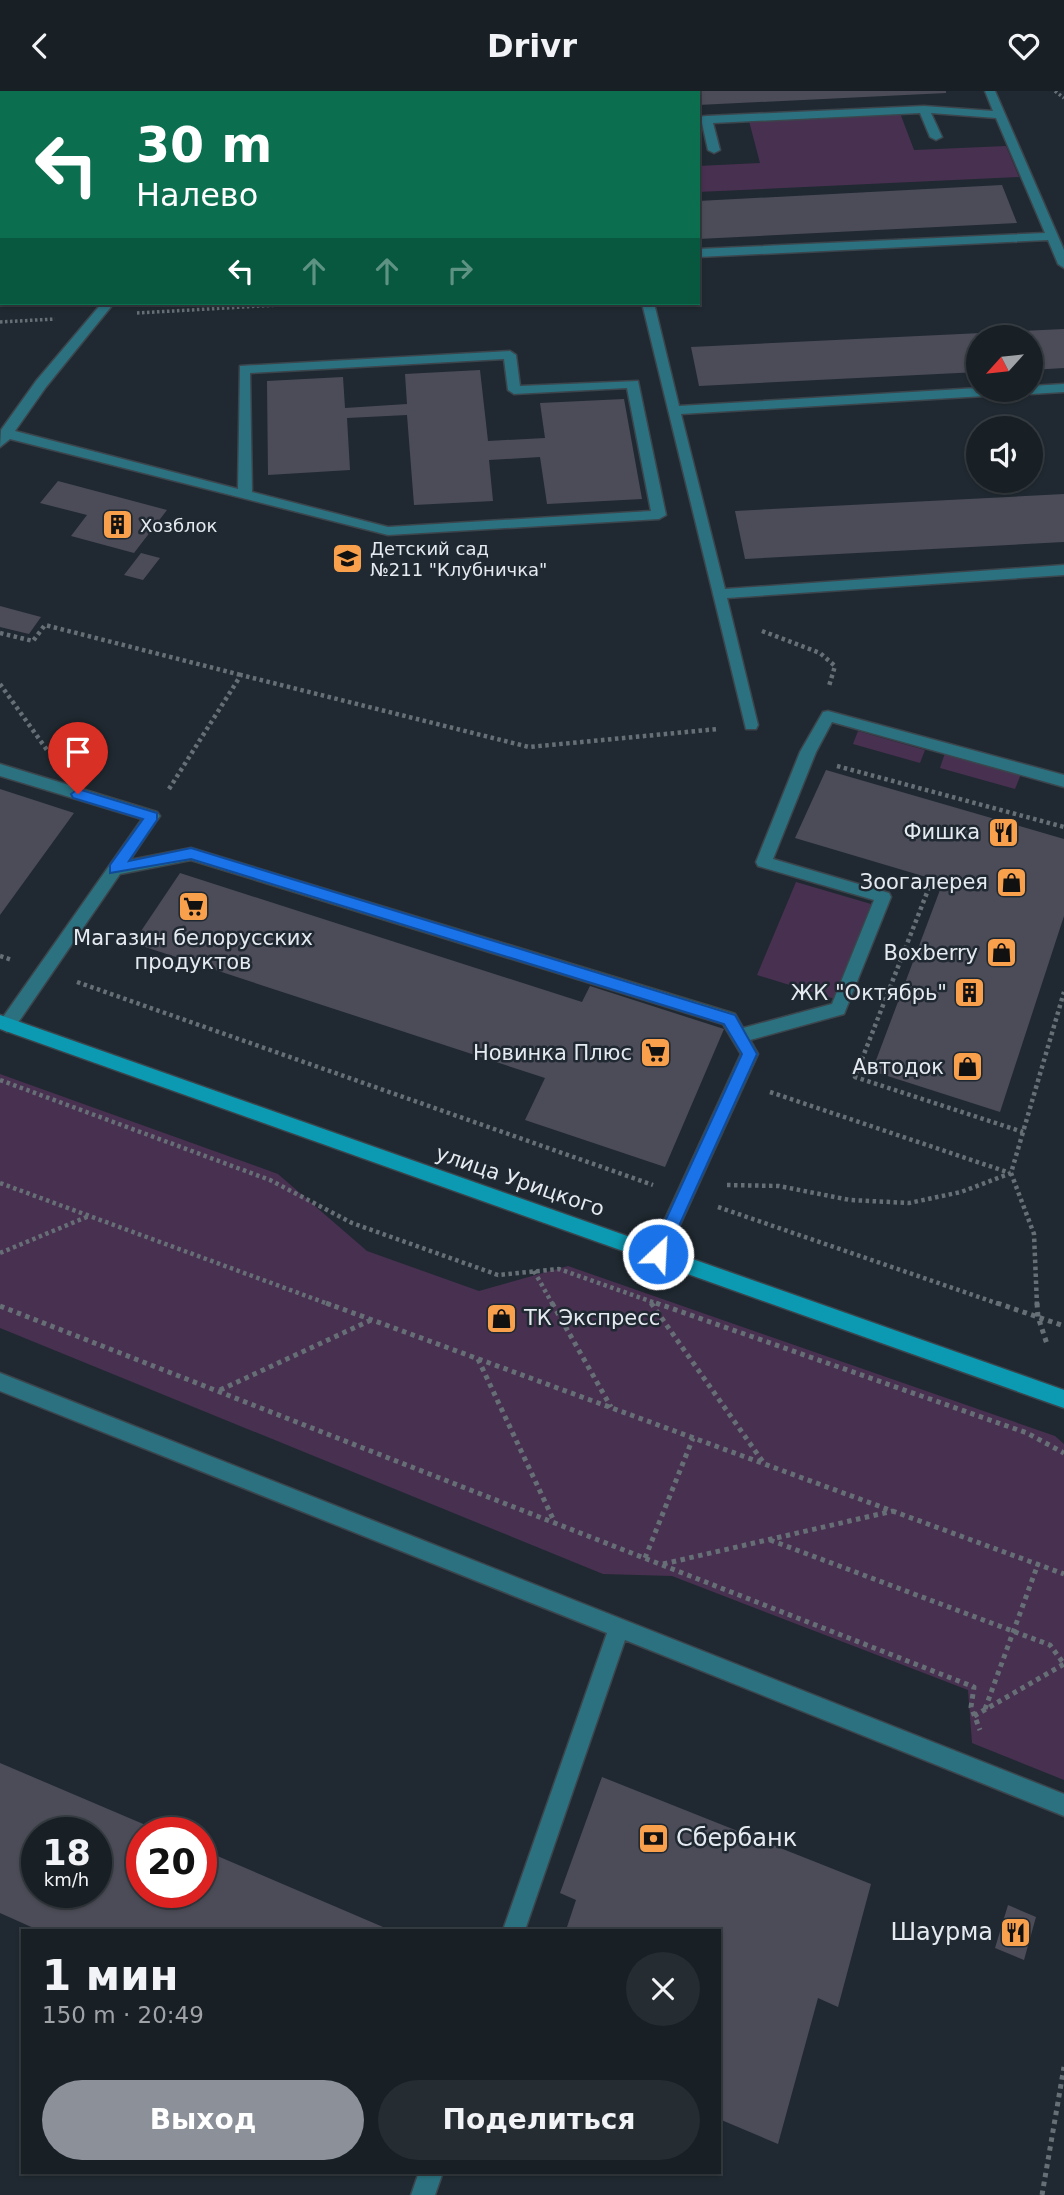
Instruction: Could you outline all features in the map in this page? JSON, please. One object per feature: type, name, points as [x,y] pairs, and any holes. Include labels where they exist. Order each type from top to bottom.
[{"type":"street","name":"улица Урицкого","points":[[3,1023],[1064,1399]]},
{"type":"lane","points":[[990,91],[1064,264]]},
{"type":"lane","points":[[714,150],[702,120],[924,109],[1000,115]]},
{"type":"lane","points":[[924,109],[936,137]]},
{"type":"lane","points":[[700,253],[1052,236]]},
{"type":"lane","points":[[107,305],[41,384],[3,438],[388,531],[659,515],[633,384],[514,390],[510,355],[244,369],[245,495]]},
{"type":"lane","points":[[648,305],[751,725]]},
{"type":"lane","points":[[1043,389],[1064,388]]},
{"type":"lane","points":[[673,411],[966,393]]},
{"type":"lane","points":[[722,601],[1064,571]]},
{"type":"lane","points":[[740,1036],[838,1010],[883,897],[764,862],[808,752],[828,716],[1064,781]]},
{"type":"lane","points":[[0,770],[152,816],[3,1023]]},
{"type":"lane","points":[[115,869],[191,854],[729,1019],[750,1054],[658,1254]]},
{"type":"lane","points":[[0,1382],[1064,1805]]},
{"type":"lane","points":[[514,1929],[620,1627]]},
{"type":"lane","points":[[423,2195],[430,2174]]},
{"type":"path","points":[[1055,91],[1064,98]]},
{"type":"path","points":[[100,316],[281,305]]},
{"type":"path","points":[[722,601],[755,629],[820,653],[835,666],[826,694],[828,716]]},
{"type":"path","points":[[0,633],[33,641],[45,625],[528,747],[751,725]]},
{"type":"path","points":[[152,816],[241,675]]},
{"type":"path","points":[[0,684],[78,794]]},
{"type":"path","points":[[0,956],[1064,1327]]},
{"type":"path","points":[[1047,1344],[1038,1317],[1034,1234],[1011,1173],[1064,992]]},
{"type":"path","points":[[0,1080],[270,1180],[352,1223],[498,1275],[559,1269],[1027,1433],[1064,1453]]},
{"type":"path","points":[[737,1081],[1011,1173]]},
{"type":"path","points":[[685,1196],[712,1185],[779,1186],[850,1200],[909,1203],[961,1192],[1011,1173]]},
{"type":"path","points":[[0,1182],[1064,1574]]},
{"type":"path","points":[[0,1253],[90,1216]]},
{"type":"path","points":[[534,1271],[611,1408]]},
{"type":"path","points":[[650,1301],[763,1463]]},
{"type":"path","points":[[0,1306],[974,1687]]},
{"type":"path","points":[[219,1390],[372,1319]]},
{"type":"path","points":[[478,1359],[555,1522]]},
{"type":"path","points":[[645,1558],[693,1438]]},
{"type":"path","points":[[662,1565],[893,1511]]},
{"type":"path","points":[[769,1540],[1050,1645],[1064,1664],[974,1716]]},
{"type":"path","points":[[985,1709],[1038,1564]]},
{"type":"path","points":[[1042,2195],[1064,2067]]},
{"type":"shaded area","points":[[900,113],[914,150],[1006,146],[1019,177],[700,192],[700,166],[760,163],[749,121]]},
{"type":"shaded area","points":[[858,731],[925,750],[920,763],[853,744]]},
{"type":"shaded area","points":[[945,753],[1021,774],[1015,789],[940,768]]},
{"type":"shaded area","points":[[796,882],[871,904],[835,999],[757,975]]},
{"type":"shaded area","points":[[0,1074],[278,1174],[367,1251],[479,1291],[568,1266],[1055,1436],[1064,1444],[1064,1780],[972,1743],[968,1690],[672,1576],[603,1574],[0,1328]]},
{"type":"building","points":[[700,91],[946,93],[700,105]]},
{"type":"building","points":[[1002,185],[1017,223],[700,239],[700,201]]},
{"type":"building","points":[[1064,329],[1064,368],[1043,369],[1043,330]]},
{"type":"building","points":[[966,334],[966,373],[699,386],[691,347]]},
{"type":"building","points":[[480,370],[488,441],[545,438],[540,403],[624,399],[642,499],[547,504],[540,457],[489,460],[493,501],[414,505],[407,415],[347,418],[350,470],[268,475],[267,381],[343,377],[345,408],[407,404],[405,374]]},
{"type":"building","name":"Хозблок","points":[[58,481],[167,510],[134,553],[71,536],[87,515],[40,503]]},
{"type":"building","points":[[1064,494],[1064,542],[745,559],[735,511]]},
{"type":"building","points":[[141,553],[160,558],[143,580],[124,575]]},
{"type":"building","points":[[0,606],[41,617],[29,634],[0,627]]},
{"type":"building","name":"ЖК \"Октябрь\"","points":[[826,770],[1064,839],[1064,916],[1000,1112],[872,1071],[943,882],[795,838]]},
{"type":"building","points":[[0,789],[74,813],[0,915]]},
{"type":"building","points":[[180,873],[582,1002],[590,986],[724,1029],[665,1167],[525,1120],[545,1078],[133,943]]},
{"type":"building","points":[[0,1763],[127,1817],[126,1908],[217,1908],[217,1856],[388,1929],[36,1929],[0,1913]]},
{"type":"building","points":[[602,1777],[871,1884],[838,2007],[818,1998],[778,2144],[721,2120],[721,1929],[566,1929],[576,1900],[560,1893]]},
{"type":"building","name":"Шаурма","points":[[1008,1905],[1036,1917],[1024,1960],[995,1948]]},
{"type":"place","name":"Хозблок","points":[[117,525]]},
{"type":"place","name":"Детский сад №211 \"Клубничка\"","points":[[347,558]]},
{"type":"place","name":"Фишка","points":[[1003,832]]},
{"type":"place","name":"Зоогалерея","points":[[1011,882]]},
{"type":"place","name":"Магазин белорусских продуктов","points":[[193,906]]},
{"type":"place","name":"Boxberry","points":[[1001,953]]},
{"type":"place","name":"ЖК \"Октябрь\"","points":[[970,993]]},
{"type":"place","name":"Новинка Плюс","points":[[655,1053]]},
{"type":"place","name":"Автодок","points":[[967,1067]]},
{"type":"place","name":"ТК Экспресс","points":[[501,1318]]},
{"type":"place","name":"Сбербанк","points":[[653,1838]]},
{"type":"place","name":"Шаурма","points":[[1016,1932]]},
{"type":"route","points":[[78,794],[152,816],[115,869],[191,854],[729,1019],[750,1054],[658,1254]]}]
